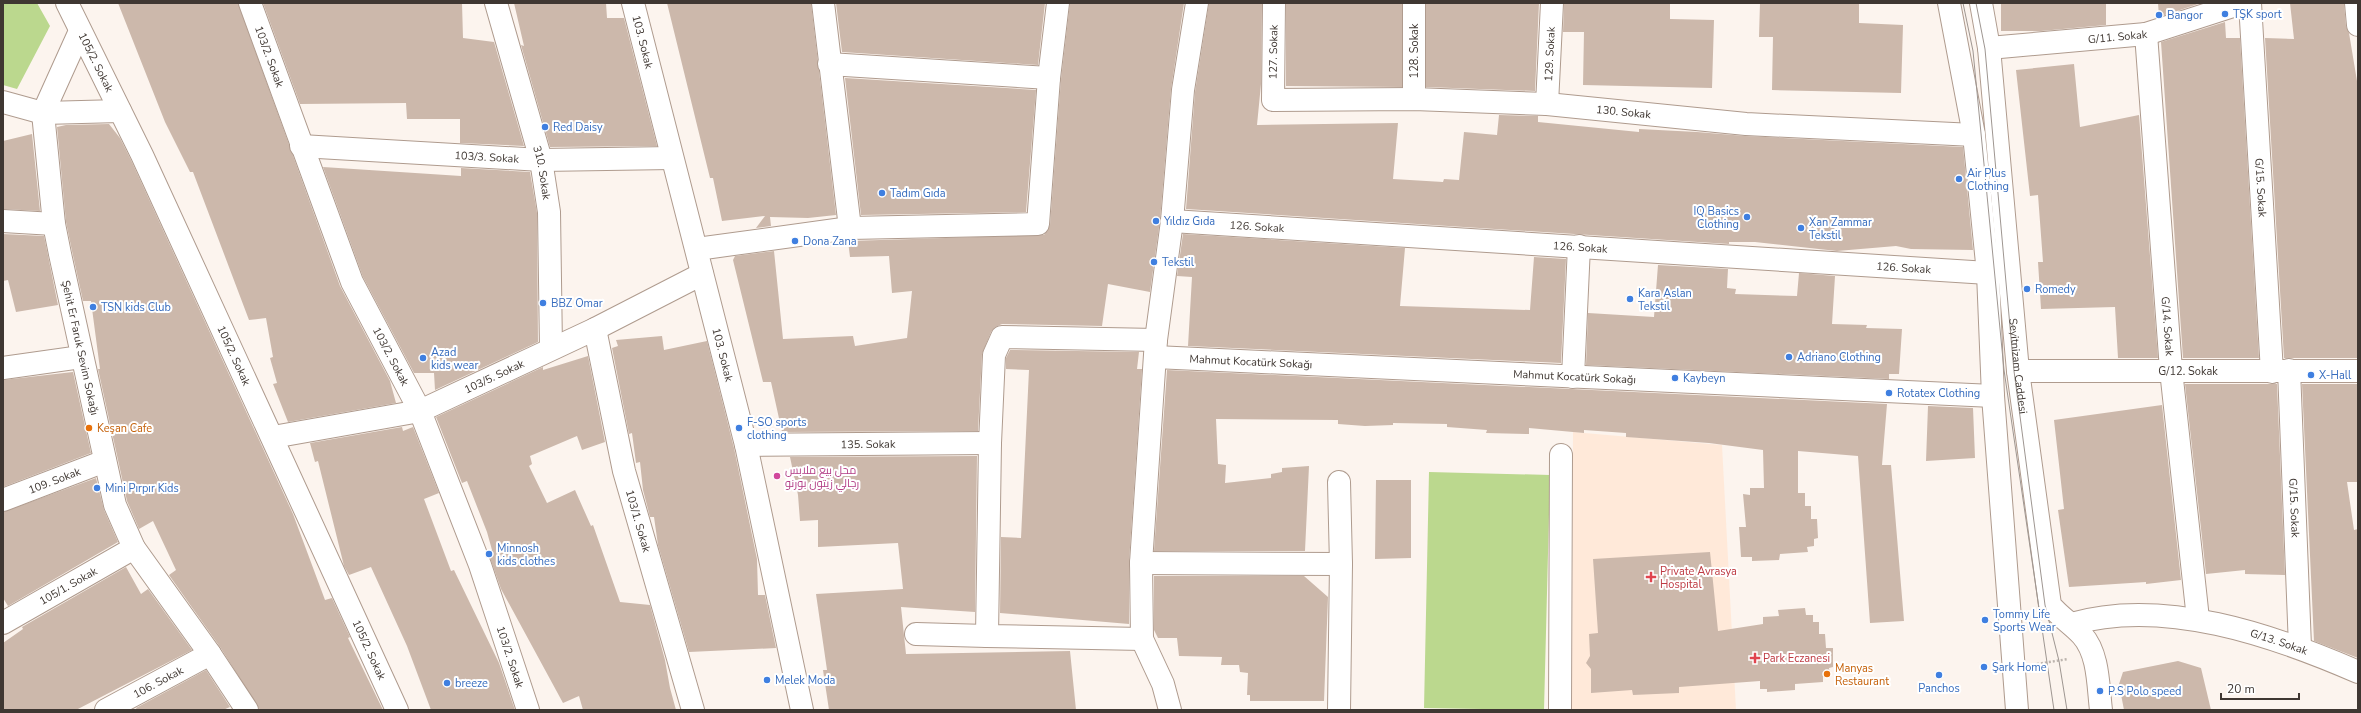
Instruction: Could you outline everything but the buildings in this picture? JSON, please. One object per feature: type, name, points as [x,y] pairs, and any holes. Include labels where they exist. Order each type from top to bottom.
[{"type":"street","name":"105/2. Sokak","points":[[67,3],[120,111],[273,437],[398,710]]},
{"type":"street","name":"103/2. Sokak","points":[[250,3],[301,146],[352,282],[420,411],[480,565],[528,710]]},
{"type":"street","name":"310. Sokak","points":[[496,3],[540,160],[549,212],[551,348]]},
{"type":"street","name":"103. Sokak","points":[[633,3],[746,445],[797,709]]},
{"type":"street","points":[[823,3],[829,64],[850,228]]},
{"type":"street","points":[[697,249],[850,228],[1038,224],[1049,78],[1058,3]]},
{"type":"street","points":[[1170,710],[1163,684],[1142,639],[1141,563],[1155,349],[1172,221],[1184,90],[1197,3]]},
{"type":"street","name":"127. Sokak","points":[[1273,100],[1274,3]]},
{"type":"street","name":"128. Sokak","points":[[1414,3],[1414,99]]},
{"type":"street","name":"129. Sokak","points":[[1547,104],[1552,3]]},
{"type":"street","points":[[1949,3],[1974,135],[1988,273],[1993,396],[2017,710]]},
{"type":"street","name":"Seyitnizam Caddesi","points":[[1981,3],[1989,48],[2018,371],[2050,605],[2060,618],[2071,624],[2083,637],[2094,656],[2101,710]]},
{"type":"street","name":"G/11. Sokak","points":[[1989,48],[2146,34],[2242,3]]},
{"type":"street","name":"G/15. Sokak","points":[[2250,3],[2280,371],[2300,647]]},
{"type":"street","points":[[2356,3],[2358,25]]},
{"type":"street","points":[[43,113],[80,31]]},
{"type":"street","name":"G/14. Sokak","points":[[2146,34],[2171,370],[2198,619]]},
{"type":"street","points":[[829,64],[1049,78]]},
{"type":"street","name":"130. Sokak","points":[[1273,100],[1414,99],[1547,104],[1746,124],[1974,135]]},
{"type":"street","points":[[3,102],[43,113],[120,111]]},
{"type":"street","name":"Şehit Er Faruk Sevim Sokağı","points":[[43,113],[54,224],[81,357],[115,505],[134,548],[210,654],[247,710]]},
{"type":"street","name":"103/3. Sokak","points":[[301,146],[540,160],[672,158]]},
{"type":"street","points":[[3,221],[54,224]]},
{"type":"street","name":"126. Sokak","points":[[1172,221],[1528,245],[1578,246],[1988,273]]},
{"type":"street","points":[[1573,377],[1578,246]]},
{"type":"street","name":"103/5. Sokak","points":[[273,437],[420,411],[551,348],[596,329],[702,274]]},
{"type":"street","name":"103/1. Sokak","points":[[596,329],[624,471],[693,710]]},
{"type":"street","name":"Mahmut Kocatürk Sokağı","points":[[990,443],[994,356],[1002,337],[1155,349],[1573,377],[1993,396]]},
{"type":"street","points":[[3,368],[81,357]]},
{"type":"street","name":"G/12. Sokak","points":[[2018,371],[2358,371]]},
{"type":"street","points":[[987,636],[990,443]]},
{"type":"street","name":"135. Sokak","points":[[746,445],[990,443]]},
{"type":"street","points":[[1560,710],[1561,455]]},
{"type":"street","name":"109. Sokak","points":[[3,500],[105,461]]},
{"type":"street","points":[[1339,482],[1341,564],[1339,710]]},
{"type":"street","name":"105/1. Sokak","points":[[5,618],[134,548]]},
{"type":"street","points":[[1141,563],[1341,564]]},
{"type":"street","name":"G/13. Sokak","points":[[2071,624],[2085,620],[2126,614],[2198,619],[2300,647],[2358,672]]},
{"type":"street","points":[[916,634],[1142,639]]},
{"type":"street","name":"106. Sokak","points":[[114,709],[210,654]]},
{"type":"path","points":[[2013,668],[2094,656]]},
{"type":"shaded area","name":"Private Avrasya Hospital","points":[[1573,432],[1722,445],[1736,710],[1572,710]]},
{"type":"green space","points":[[3,3],[37,3],[50,26],[17,89],[3,85]]},
{"type":"green space","points":[[1429,472],[1550,475],[1544,710],[1424,708]]},
{"type":"tram line","points":[[1963,3],[1973,51],[2004,370],[2054,710]]},
{"type":"tram line","points":[[1976,3],[1985,49],[2014,371],[2045,605],[2059,661],[2067,710]]},
{"type":"place","name":"TŞK sport","points":[[2225,14]]},
{"type":"place","name":"Bangor","points":[[2159,15]]},
{"type":"place","name":"Red Daisy","points":[[545,127]]},
{"type":"place","name":"Air Plus Clothing","points":[[1959,179]]},
{"type":"place","name":"Tadım Gıda","points":[[882,193]]},
{"type":"place","name":"IQ Basics Clothing","points":[[1747,217]]},
{"type":"place","name":"Yıldız Gıda","points":[[1156,221]]},
{"type":"place","name":"Xan Zammar Tekstil","points":[[1801,228]]},
{"type":"place","name":"Dona Zana","points":[[795,241]]},
{"type":"place","name":"Tekstil","points":[[1154,262]]},
{"type":"place","name":"Romedy","points":[[2027,289]]},
{"type":"place","name":"Kara Aslan Tekstil","points":[[1630,299]]},
{"type":"place","name":"BBZ Omar","points":[[543,303]]},
{"type":"place","name":"TSN kids Club","points":[[93,307]]},
{"type":"place","name":"Adriano Clothing","points":[[1789,357]]},
{"type":"place","name":"Azad kids wear","points":[[423,358]]},
{"type":"place","name":"X-Hall","points":[[2311,375]]},
{"type":"place","name":"Kaybeyn","points":[[1675,378]]},
{"type":"place","name":"Rotatex Clothing","points":[[1889,393]]},
{"type":"place","name":"Keşan Cafe","points":[[89,428]]},
{"type":"place","name":"F-SO sports clothing","points":[[739,428]]},
{"type":"place","name":"محل بيع ملابس رجالي زيتون بورنو","points":[[777,476]]},
{"type":"place","name":"Mini Pırpır Kids","points":[[97,488]]},
{"type":"place","name":"Minnosh kids clothes","points":[[489,554]]},
{"type":"place","name":"Private Avrasya Hospital","points":[[1651,577]]},
{"type":"place","name":"Tommy Life Sports Wear","points":[[1985,620]]},
{"type":"place","name":"Park Eczanesi","points":[[1755,658]]},
{"type":"place","name":"Şark Home","points":[[1984,667]]},
{"type":"place","name":"Manyas Restaurant","points":[[1827,674]]},
{"type":"place","name":"Panchos","points":[[1939,675]]},
{"type":"place","name":"Melek Moda","points":[[767,680]]},
{"type":"place","name":"breeze","points":[[447,683]]},
{"type":"place","name":"P.S Polo speed","points":[[2100,691]]}]
